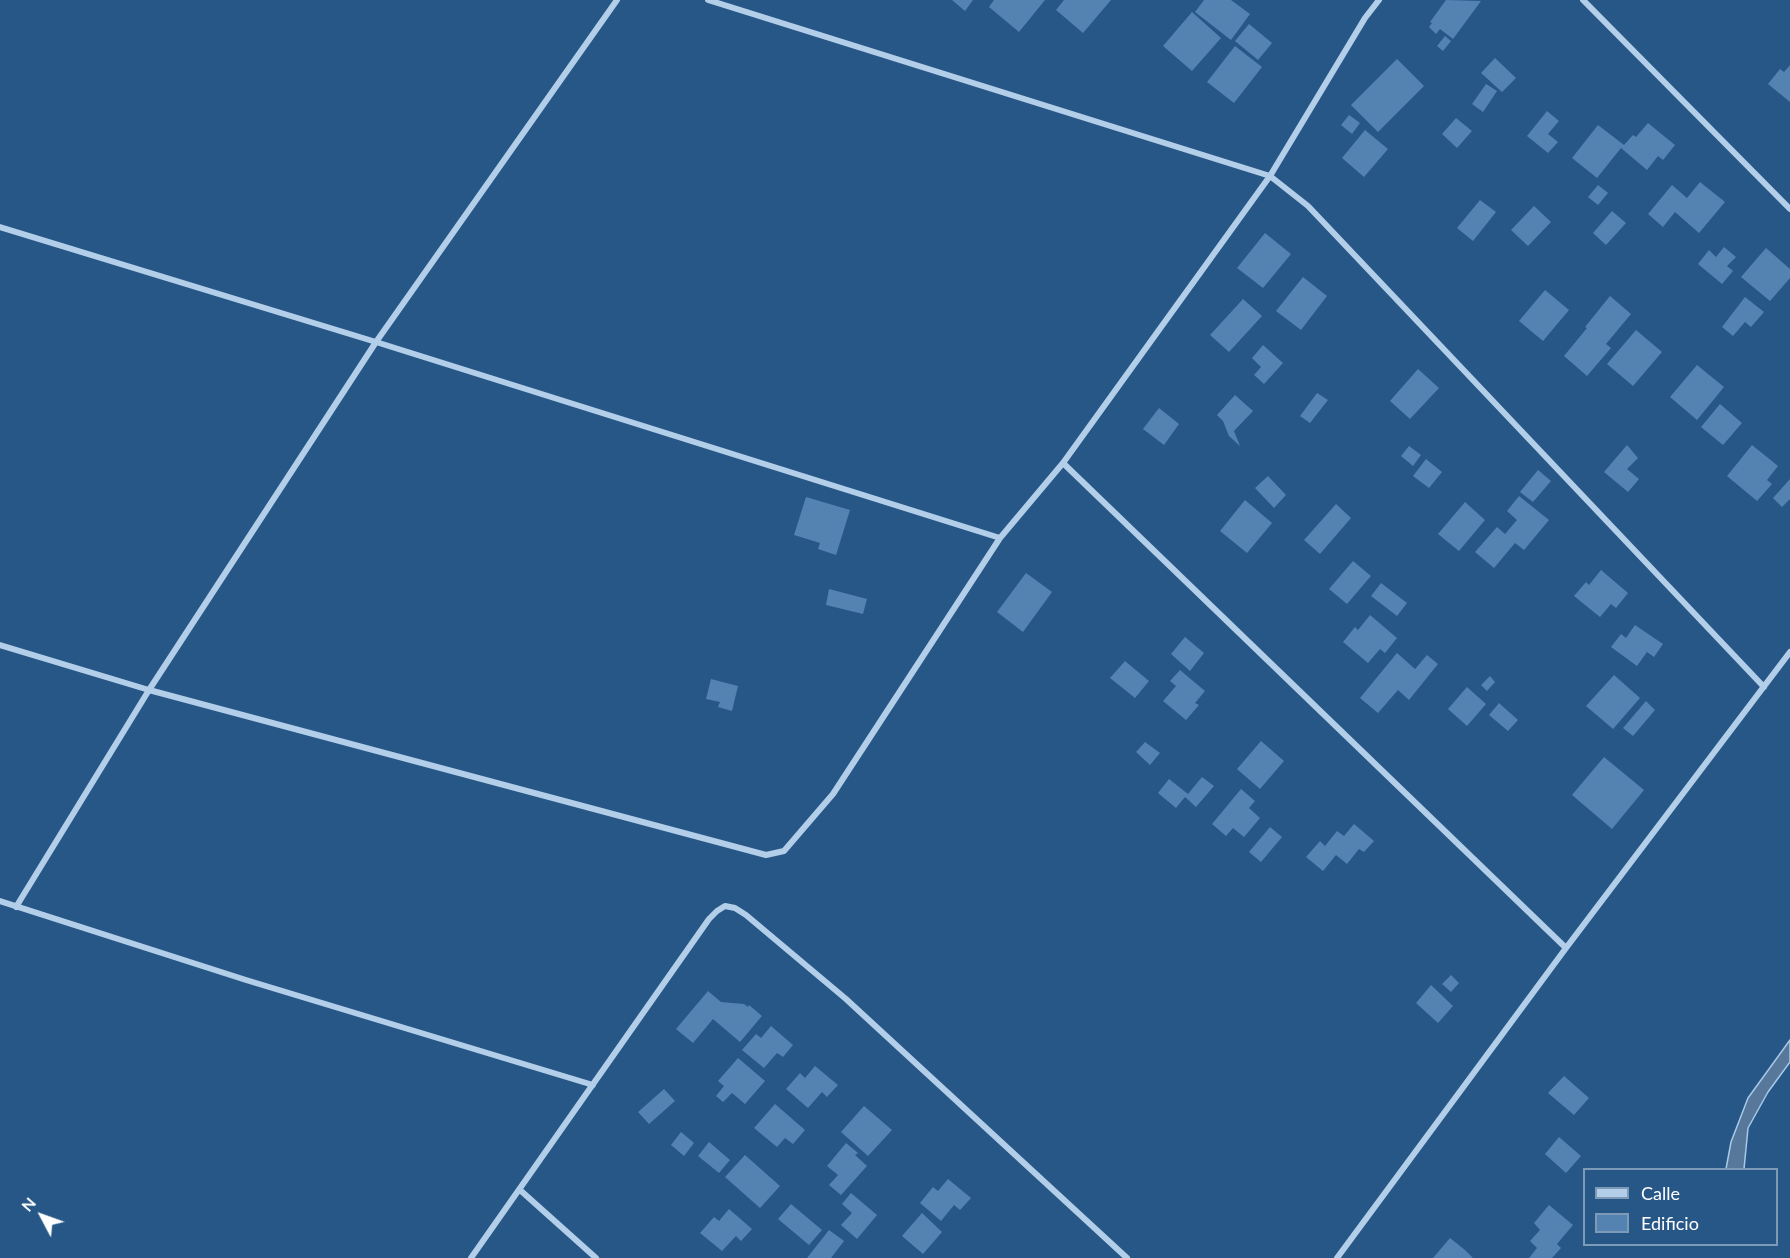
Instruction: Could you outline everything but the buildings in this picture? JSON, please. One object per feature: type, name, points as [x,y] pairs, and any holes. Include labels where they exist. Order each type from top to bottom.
[{"type":"street","points":[[16,906],[150,690],[376,342],[617,0]]},
{"type":"street","points":[[708,0],[1270,176],[1308,206],[1764,687]]},
{"type":"street","points":[[0,645],[150,690],[766,855],[784,851],[833,794],[1000,538],[1063,463],[1270,176],[1365,18],[1379,0]]},
{"type":"street","points":[[1583,0],[1790,209]]},
{"type":"street","points":[[0,227],[376,342],[1000,538]]},
{"type":"street","points":[[1063,463],[1566,948]]},
{"type":"street","points":[[1337,1258],[1566,948],[1790,652]]},
{"type":"street","points":[[0,901],[257,983],[593,1085]]},
{"type":"street","points":[[471,1258],[709,919],[725,906],[735,908],[763,929],[846,999],[1127,1258]]},
{"type":"street","points":[[520,1190],[596,1258]]},
{"type":"water","points":[[1790,1040],[1790,1062],[1768,1092],[1748,1128],[1744,1168],[1726,1168],[1731,1142],[1748,1098]]}]
